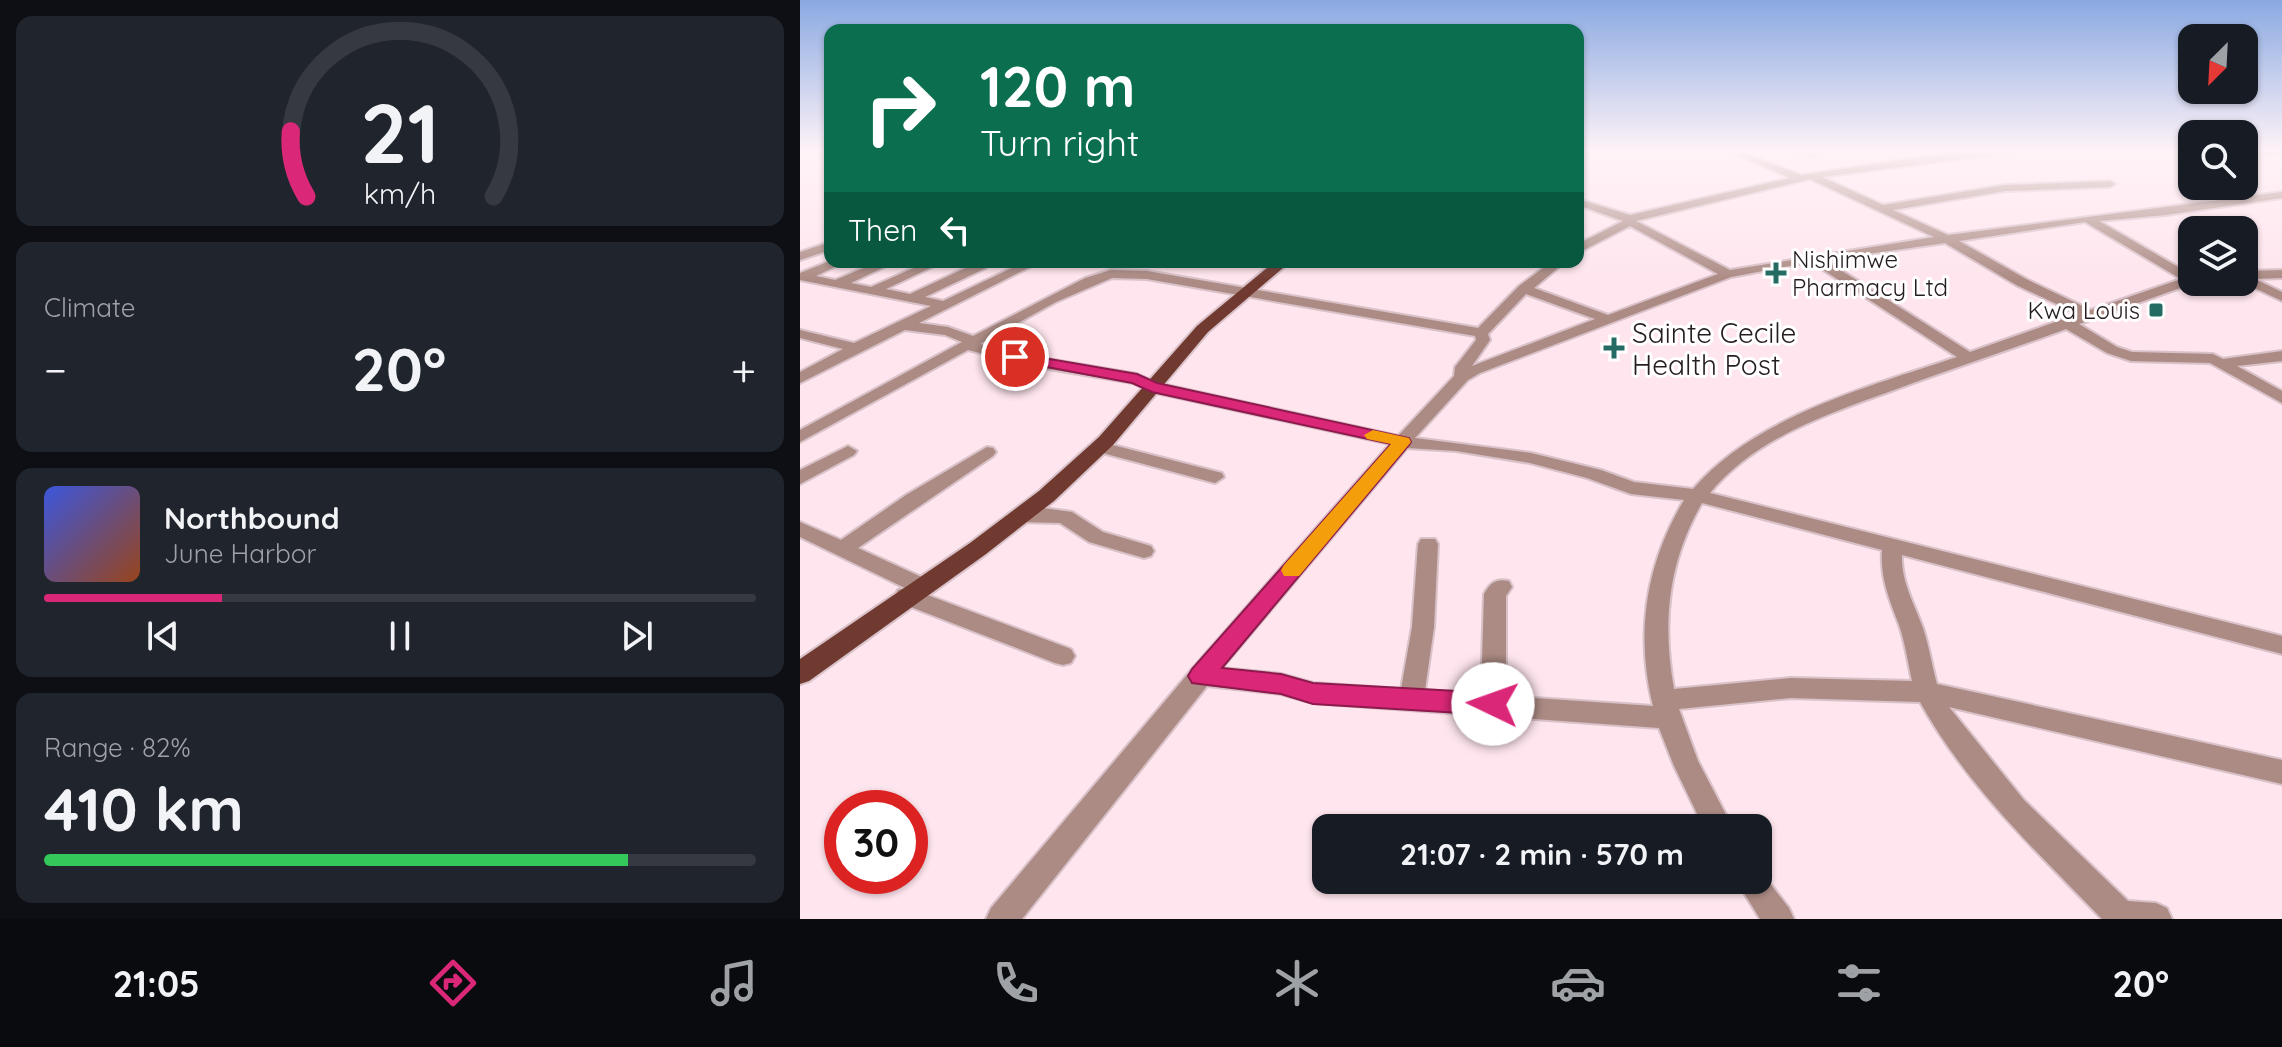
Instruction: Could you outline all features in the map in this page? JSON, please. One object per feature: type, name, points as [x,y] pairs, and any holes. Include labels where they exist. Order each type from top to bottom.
[{"type":"main road","points":[[804,664],[1020,516],[1101,447],[1211,321],[1276,268]]},
{"type":"street","points":[[1584,246],[1630,221],[1737,195]]},
{"type":"street","points":[[1847,195],[1949,240],[2023,283],[2089,314]]},
{"type":"street","points":[[1881,209],[1964,195]]},
{"type":"street","points":[[1002,919],[1201,676],[1462,377],[1728,274],[1813,258],[2086,219],[2166,212],[2282,195]]},
{"type":"street","points":[[1584,205],[1630,221],[1728,274]]},
{"type":"street","points":[[2086,219],[2178,272]]},
{"type":"street","points":[[800,256],[824,248]]},
{"type":"street","points":[[1813,258],[1968,357]]},
{"type":"street","points":[[824,268],[802,277],[945,305]]},
{"type":"street","points":[[836,284],[875,268]]},
{"type":"street","points":[[874,290],[924,268]]},
{"type":"street","points":[[913,298],[976,268]]},
{"type":"street","points":[[999,268],[1016,271]]},
{"type":"street","points":[[800,378],[1022,268]]},
{"type":"street","points":[[1481,333],[1524,289],[1551,268]]},
{"type":"street","points":[[800,437],[1051,299],[1111,274],[1147,275],[1481,333]]},
{"type":"street","points":[[2258,276],[2282,274]]},
{"type":"street","points":[[2258,284],[2282,297]]},
{"type":"street","points":[[1711,814],[1667,709],[1656,631],[1657,593],[1666,556],[1695,495],[1723,468],[1765,438],[1822,413],[1968,357],[2178,285]]},
{"type":"street","points":[[1524,289],[1607,319]]},
{"type":"street","points":[[2067,323],[2112,350],[2131,356],[2202,356],[2224,363],[2282,398]]},
{"type":"street","points":[[907,326],[948,331],[971,344],[1036,362],[1137,379],[1152,387],[1403,442],[1456,446],[1531,458],[1594,474],[1631,488],[1695,495],[2282,645]]},
{"type":"street","points":[[1462,377],[1463,367],[1483,340],[1481,333]]},
{"type":"street","points":[[800,334],[856,348]]},
{"type":"street","points":[[2224,363],[2282,356]]},
{"type":"street","points":[[1101,447],[1215,477]]},
{"type":"street","points":[[800,478],[848,451]]},
{"type":"street","points":[[842,549],[987,452]]},
{"type":"street","points":[[1020,516],[1043,514],[1065,517],[1096,537],[1144,551]]},
{"type":"street","points":[[800,529],[842,549],[913,591],[1063,656]]},
{"type":"street","points":[[1411,700],[1423,627],[1428,544]]},
{"type":"street","points":[[1892,545],[1894,582],[1911,627],[1927,692],[1971,758],[2014,809],[2123,918],[2156,919]]},
{"type":"street","points":[[1493,704],[1495,594],[1501,587]]},
{"type":"street","points":[[1201,676],[1281,684],[1313,693],[1411,700],[1667,709],[1791,688],[1927,692],[2282,772]]},
{"type":"street","points":[[1761,894],[1778,919]]},
{"type":"slow traffic","points":[[1292,570],[1403,442],[1373,435]]},
{"type":"place","name":"Nishimwe Pharmacy Ltd","points":[[1776,273]]},
{"type":"place","name":"Kwa Louis","points":[[2156,310]]},
{"type":"place","name":"Sainte Cecile Health Post","points":[[1614,348]]},
{"type":"route","points":[[1015,357],[1137,379],[1152,387],[1403,442],[1201,676],[1281,684],[1313,693],[1493,704]]}]
